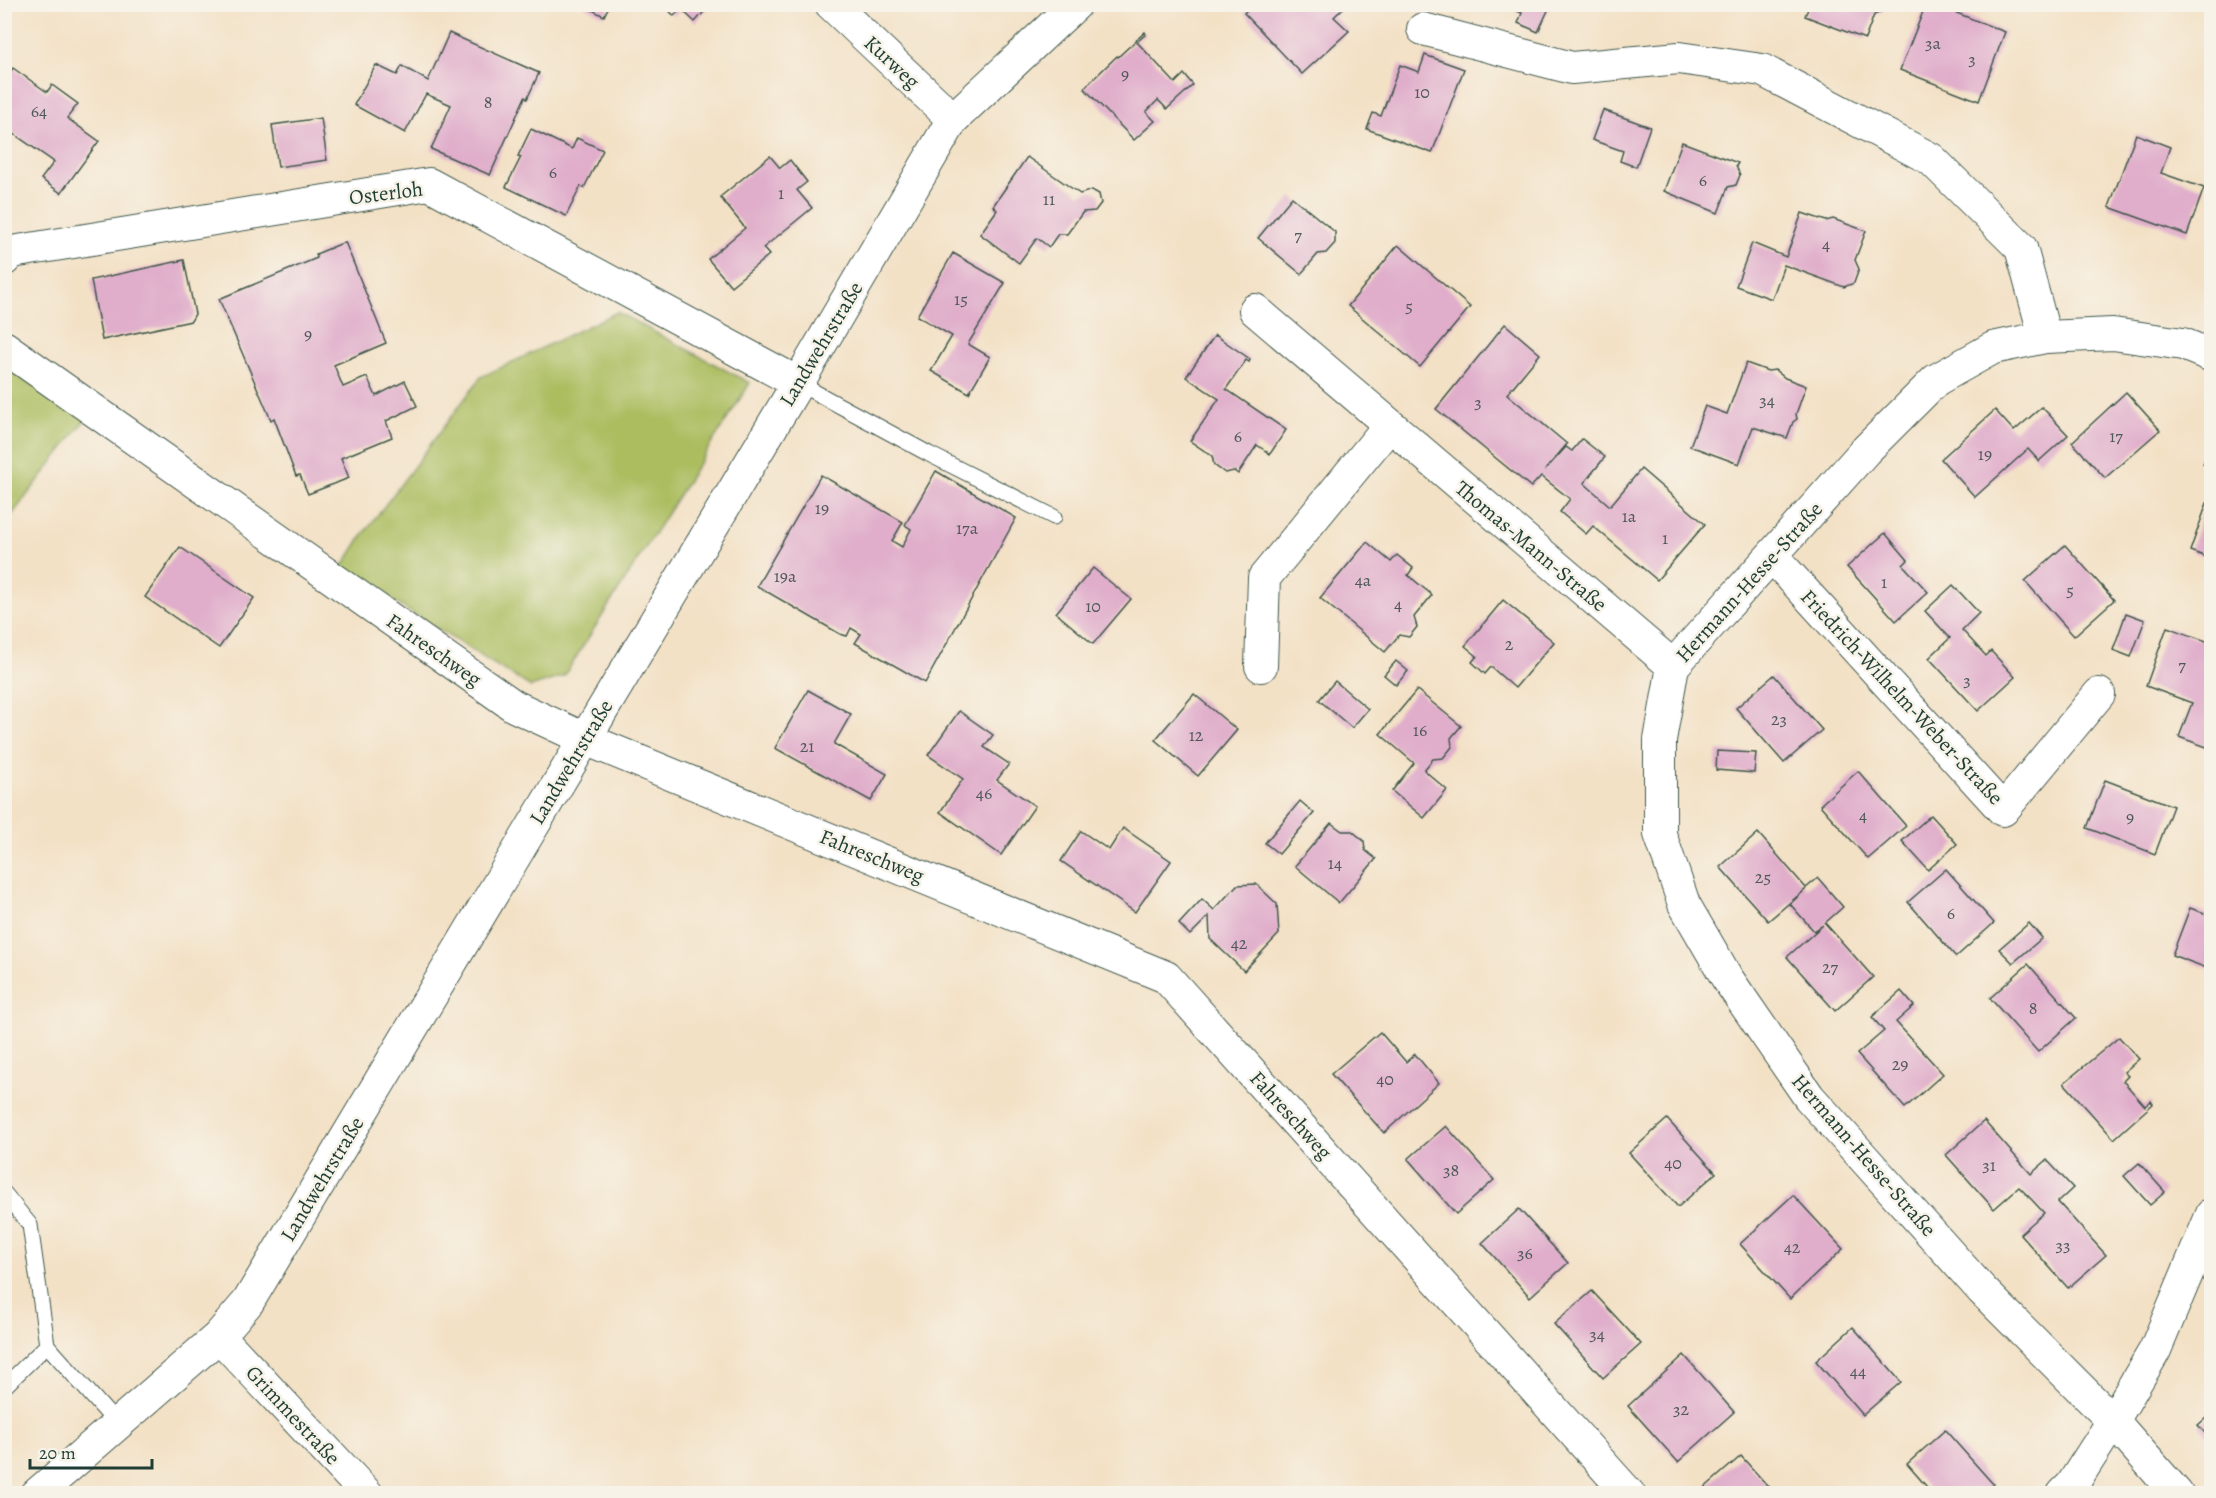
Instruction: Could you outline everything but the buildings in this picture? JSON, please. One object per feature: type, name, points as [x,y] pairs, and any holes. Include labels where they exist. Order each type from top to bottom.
[{"type":"street","name":"Kurweg","points":[[831,4],[953,119]]},
{"type":"street","name":"Landwehrstraße","points":[[37,1494],[219,1336],[248,1302],[798,383],[953,119],[1076,4]]},
{"type":"street","points":[[1423,29],[1572,68],[1679,58],[1762,70],[1931,159],[2021,249],[2045,337]]},
{"type":"street","name":"Osterloh","points":[[4,260],[12,252],[429,184],[798,383]]},
{"type":"street","name":"Thomas-Mann-Straße","points":[[1255,310],[1673,666]]},
{"type":"street","name":"Hermann-Hesse-Straße","points":[[2177,1494],[2113,1422],[1982,1290],[1809,1097],[1721,968],[1684,904],[1660,834],[1660,740],[1673,666],[1865,451],[1936,380],[1993,348],[2045,337],[2113,334],[2183,344],[2211,356]]},
{"type":"street","name":"Fahreschweg","points":[[4,346],[514,706],[585,739],[1166,977],[1629,1494]]},
{"type":"street","points":[[1261,666],[1264,578],[1389,426]]},
{"type":"street","name":"Friedrich-Wilhelm-Weber-Straße","points":[[1772,556],[2002,810],[2099,694]]},
{"type":"street","points":[[2063,1494],[2072,1485],[2113,1422],[2155,1350],[2211,1214]]},
{"type":"street","name":"Grimmestraße","points":[[219,1336],[367,1494]]},
{"type":"lane","points":[[798,383],[928,454],[1054,517]]},
{"type":"lane","points":[[4,1193],[30,1225],[47,1345],[117,1424]]},
{"type":"lane","points":[[4,1387],[47,1345]]},
{"type":"green space","points":[[617,312],[750,383],[564,676],[531,687],[341,569],[362,536],[481,377]]},
{"type":"green space","points":[[5,358],[94,408],[5,524]]}]
